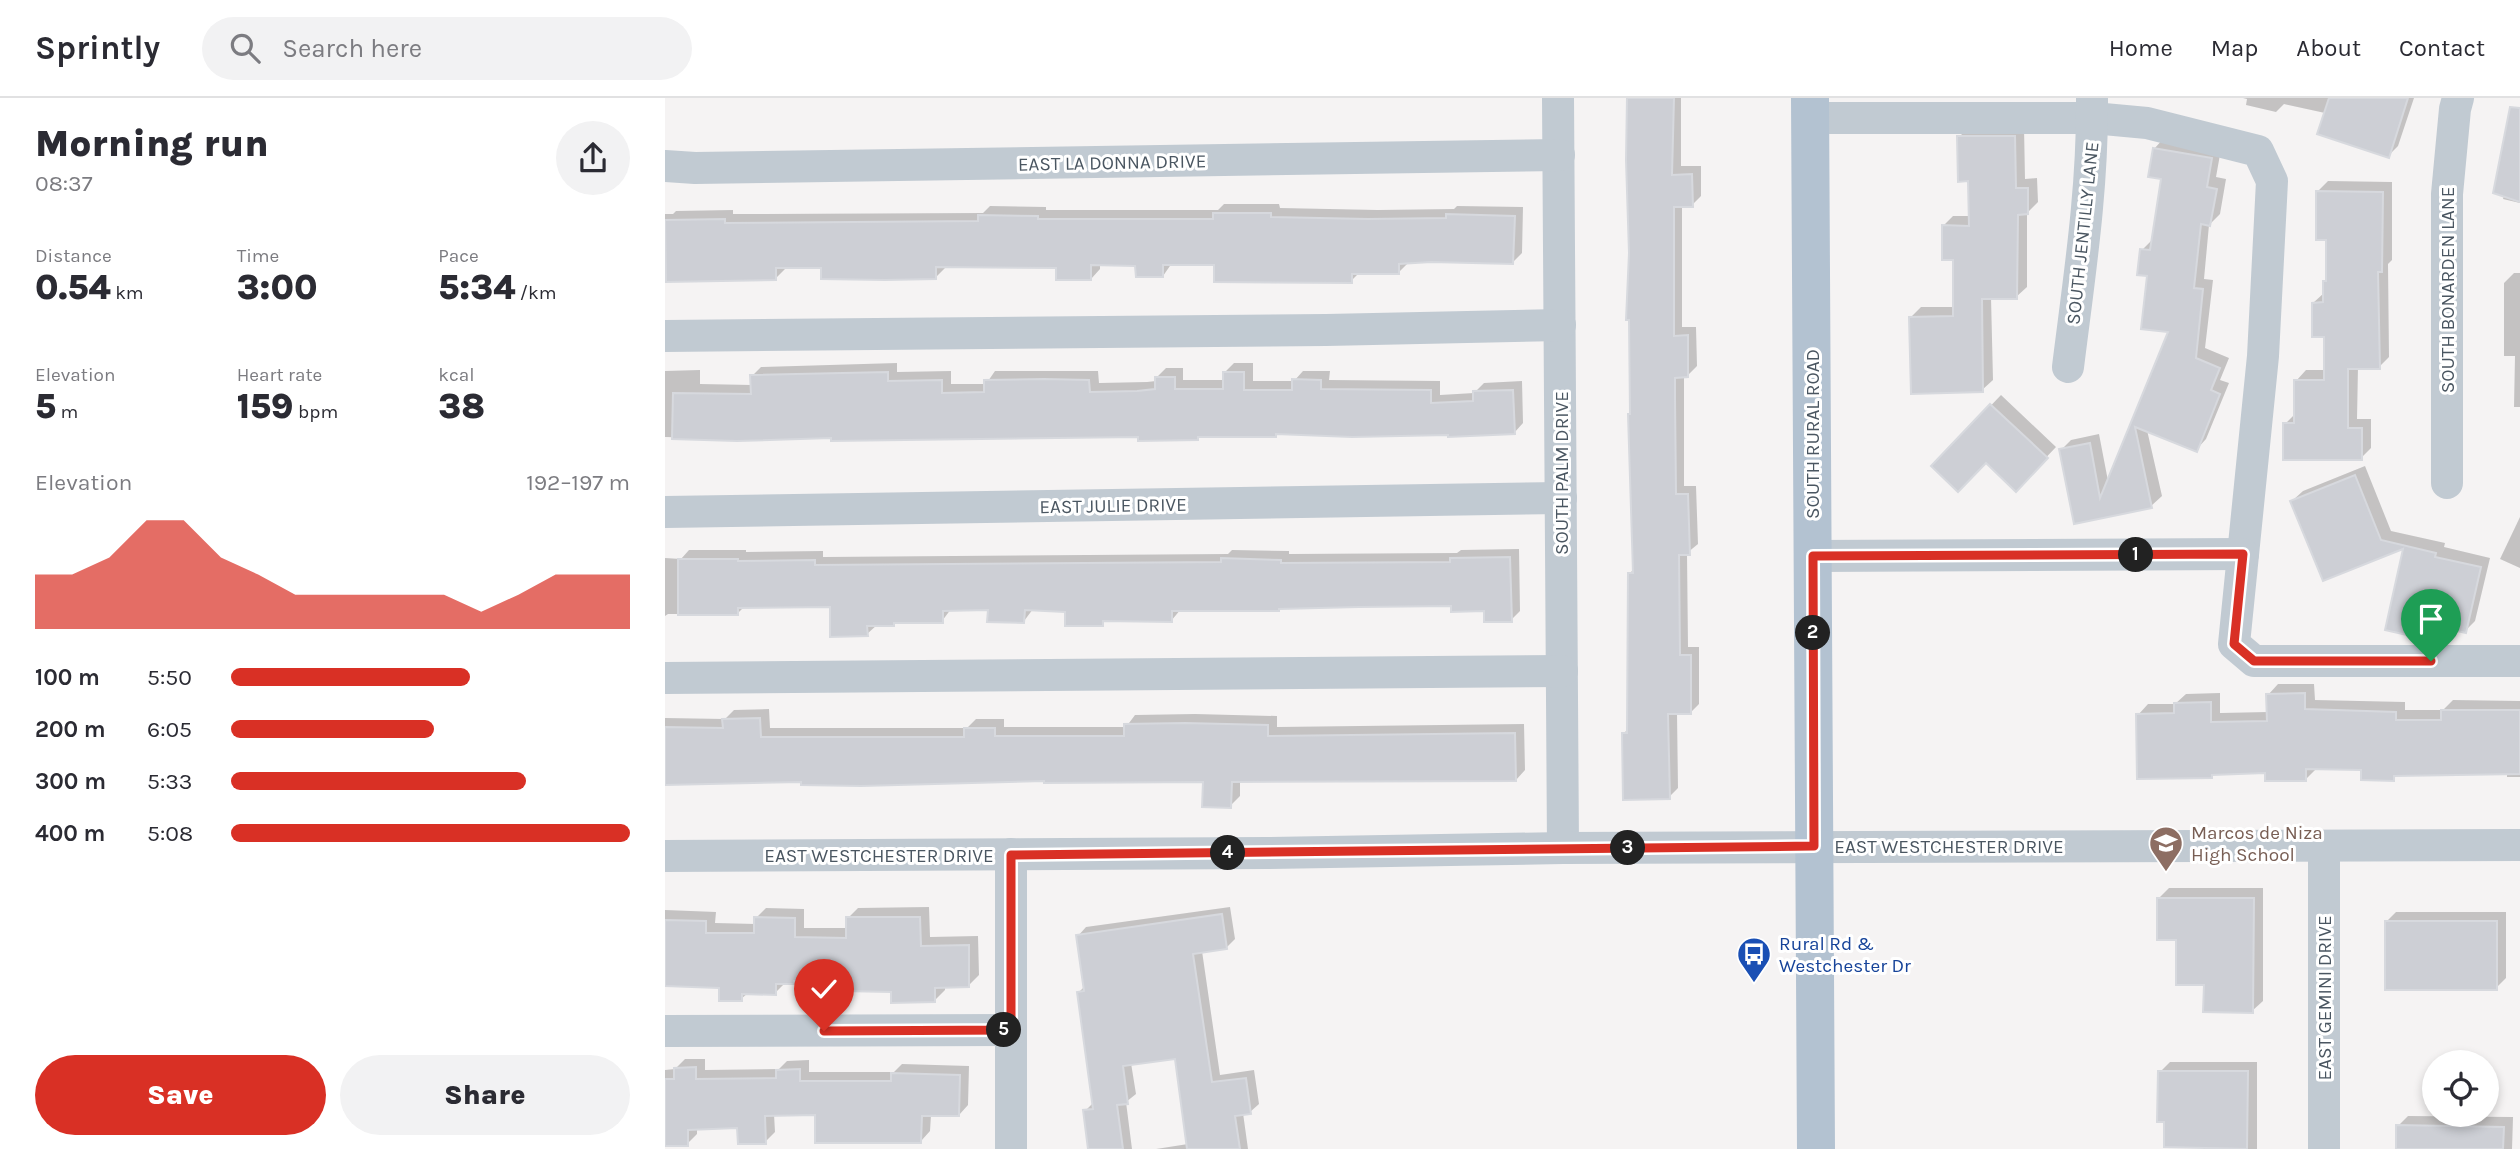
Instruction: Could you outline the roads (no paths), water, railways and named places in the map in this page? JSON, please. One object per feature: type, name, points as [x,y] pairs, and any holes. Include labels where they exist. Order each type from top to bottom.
[{"type":"main road","name":"SOUTH RURAL ROAD","points":[[1810,108],[1816,1149]]},
{"type":"street","name":"SOUTH PALM DRIVE","points":[[1558,98],[1563,848]]},
{"type":"street","name":"SOUTH BONARDEN LANE","points":[[2447,483],[2447,194],[2458,98]]},
{"type":"street","points":[[1810,108],[2093,108],[2258,151],[2272,181],[2263,356],[2234,644],[2254,661],[2520,661]]},
{"type":"street","name":"SOUTH JENTILLY LANE","points":[[2068,367],[2090,189],[2093,108]]},
{"type":"street","name":"EAST LA DONNA DRIVE","points":[[665,166],[695,168],[1559,155]]},
{"type":"street","points":[[665,336],[1326,330],[1560,325]]},
{"type":"street","name":"EAST JULIE DRIVE","points":[[665,513],[1561,498]]},
{"type":"street","points":[[1813,556],[2243,554]]},
{"type":"street","points":[[665,678],[1562,671]]},
{"type":"street","name":"EAST WESTCHESTER DRIVE","points":[[665,856],[1814,846],[2520,845]]},
{"type":"street","name":"EAST GEMINI DRIVE","points":[[2324,847],[2324,1149]]},
{"type":"street","points":[[1011,855],[1011,1149]]},
{"type":"street","points":[[665,1031],[1011,1030]]},
{"type":"place","name":"Marcos de Niza High School","points":[[2166,873]]},
{"type":"place","name":"Rural Rd & Westchester Dr","points":[[1754,984]]}]
